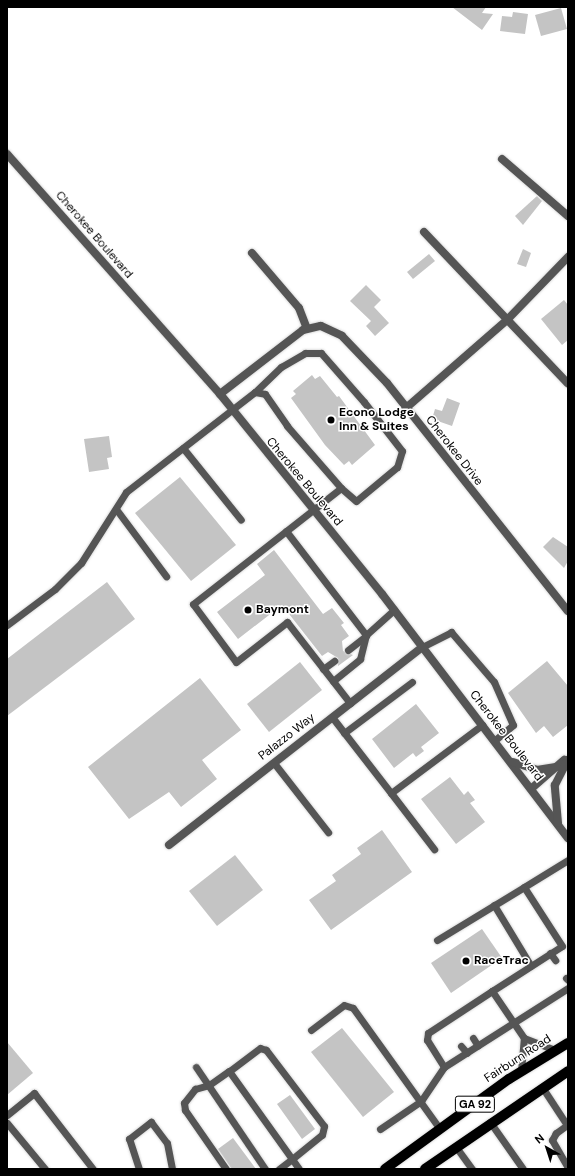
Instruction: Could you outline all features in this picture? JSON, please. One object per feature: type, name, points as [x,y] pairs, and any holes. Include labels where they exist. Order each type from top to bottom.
[{"type":"main road","name":"Fairburn Road","points":[[385,1169],[521,1071],[568,1043]]},
{"type":"main road","name":"GA 92","points":[[425,1169],[490,1122],[568,1071]]},
{"type":"street","name":"Cherokee Boulevard","points":[[7,154],[220,394],[231,412],[394,610],[532,788],[568,838]]},
{"type":"street","points":[[502,159],[568,216]]},
{"type":"street","points":[[424,232],[568,384]]},
{"type":"street","points":[[220,394],[307,330],[299,308],[252,254]]},
{"type":"street","points":[[406,408],[507,320],[568,257]]},
{"type":"street","name":"Cherokee Drive","points":[[307,330],[321,326],[342,336],[364,358],[406,408],[568,611]]},
{"type":"street","name":"Palazzo Way","points":[[168,846],[422,647]]},
{"type":"street","points":[[532,788],[568,758]]},
{"type":"street","points":[[558,824],[555,785],[568,758]]},
{"type":"street","points":[[512,762],[537,770],[557,767]]},
{"type":"lane","points":[[7,624],[55,589],[81,563],[126,492],[231,412],[281,368],[304,354],[321,353],[402,451],[396,467],[356,500],[340,488],[287,426],[265,394],[255,392]]},
{"type":"lane","points":[[183,448],[240,520]]},
{"type":"lane","points":[[340,488],[193,604],[236,662],[287,622],[350,703]]},
{"type":"lane","points":[[116,509],[166,576]]},
{"type":"lane","points":[[286,531],[366,635]]},
{"type":"lane","points":[[348,650],[394,610]]},
{"type":"lane","points":[[422,647],[451,632],[494,682],[513,725],[495,740]]},
{"type":"lane","points":[[333,681],[360,659],[366,635]]},
{"type":"lane","points":[[323,669],[334,661]]},
{"type":"lane","points":[[344,733],[412,682]]},
{"type":"lane","points":[[332,717],[434,849]]},
{"type":"lane","points":[[391,793],[482,725]]},
{"type":"lane","points":[[274,763],[328,832]]},
{"type":"lane","points":[[437,940],[568,860]]},
{"type":"lane","points":[[444,1067],[427,1040],[428,1033],[448,1025],[476,1007],[492,991],[514,982],[525,974],[531,966],[538,961],[565,946],[524,887]]},
{"type":"lane","points":[[494,905],[531,966]]},
{"type":"lane","points":[[550,953],[555,960]]},
{"type":"lane","points":[[538,961],[543,968]]},
{"type":"lane","points":[[555,986],[560,993]]},
{"type":"lane","points":[[380,1129],[421,1101],[444,1067],[568,988]]},
{"type":"lane","points":[[492,991],[524,1038],[556,1050]]},
{"type":"lane","points":[[539,996],[544,1003]]},
{"type":"lane","points":[[528,1003],[533,1011]]},
{"type":"lane","points":[[311,1030],[344,1005],[353,1008],[440,1129]]},
{"type":"lane","points":[[490,1028],[494,1035]]},
{"type":"lane","points":[[473,1038],[478,1046]]},
{"type":"lane","points":[[521,1071],[524,1038]]},
{"type":"lane","points":[[462,1046],[467,1053]]},
{"type":"lane","points":[[226,1169],[185,1110],[190,1093],[208,1085],[260,1048],[266,1050],[324,1126],[322,1135],[279,1169]]},
{"type":"lane","points":[[196,1067],[266,1169]]},
{"type":"lane","points":[[229,1071],[299,1169]]},
{"type":"lane","points":[[542,1087],[568,1125],[556,1133],[552,1140],[568,1168]]},
{"type":"lane","points":[[7,1115],[34,1093],[93,1169]]},
{"type":"lane","points":[[139,1169],[129,1139],[151,1122],[167,1143],[172,1169]]},
{"type":"lane","points":[[490,1122],[523,1169]]},
{"type":"lane","points":[[7,1123],[45,1169]]},
{"type":"lane","points":[[456,1147],[472,1169]]},
{"type":"building","points":[[452,7],[486,7],[482,13],[493,14],[482,30]]},
{"type":"building","points":[[561,8],[567,29],[541,36],[535,15]]},
{"type":"building","points":[[513,12],[528,14],[525,34],[500,31],[502,16],[512,17]]},
{"type":"building","points":[[537,196],[542,201],[523,225],[515,216]]},
{"type":"building","points":[[523,249],[531,253],[526,267],[517,264]]},
{"type":"building","points":[[429,254],[435,261],[413,279],[407,272]]},
{"type":"building","points":[[366,285],[381,300],[374,307],[389,323],[375,336],[366,326],[371,321],[350,301]]},
{"type":"building","points":[[564,300],[568,305],[568,340],[562,345],[541,319]]},
{"type":"building","name":"Econo Lodge Inn & Suites","points":[[312,375],[315,379],[320,376],[337,397],[339,396],[375,445],[352,465],[349,461],[344,465],[325,445],[291,398],[296,394],[293,391]]},
{"type":"building","points":[[447,398],[460,403],[452,426],[432,419],[435,409],[442,411]]},
{"type":"building","points":[[109,436],[112,457],[107,458],[109,469],[89,472],[84,439]]},
{"type":"building","points":[[180,477],[236,545],[191,581],[135,513]]},
{"type":"building","points":[[553,537],[568,547],[568,561],[564,568],[543,547]]},
{"type":"building","name":"Baymont","points":[[274,550],[323,614],[332,608],[344,623],[341,625],[349,636],[342,641],[343,651],[353,655],[338,666],[338,658],[328,652],[322,656],[282,605],[238,639],[217,612],[265,575],[257,564]]},
{"type":"building","points":[[107,582],[135,619],[7,716],[7,659]]},
{"type":"building","points":[[547,661],[568,686],[568,725],[553,737],[544,726],[536,733],[508,693]]},
{"type":"building","points":[[300,662],[322,690],[269,732],[247,704]]},
{"type":"building","points":[[200,678],[241,730],[202,760],[217,779],[181,807],[169,792],[129,819],[88,767]]},
{"type":"building","points":[[416,704],[439,733],[421,747],[424,751],[416,757],[413,753],[394,768],[372,739]]},
{"type":"building","points":[[450,777],[464,795],[468,791],[475,800],[470,803],[485,822],[456,844],[421,799]]},
{"type":"building","points":[[382,830],[412,872],[331,930],[309,900],[336,881],[332,875],[361,854],[357,848]]},
{"type":"building","points":[[235,855],[263,890],[217,926],[189,891]]},
{"type":"building","name":"RaceTrac","points":[[482,929],[502,958],[451,993],[431,963]]},
{"type":"building","points":[[342,1028],[394,1092],[363,1117],[311,1052]]},
{"type":"building","points":[[7,1042],[33,1073],[7,1095]]},
{"type":"building","points":[[290,1095],[315,1129],[302,1139],[277,1104]]},
{"type":"building","points":[[233,1138],[256,1169],[231,1168],[218,1149]]},
{"type":"place","name":"Econo Lodge Inn & Suites","points":[[331,420]]},
{"type":"place","name":"Baymont","points":[[248,610]]},
{"type":"place","name":"RaceTrac","points":[[466,961]]}]
